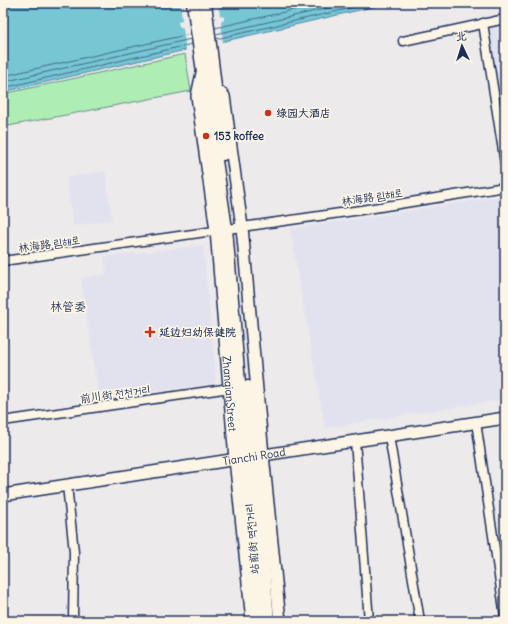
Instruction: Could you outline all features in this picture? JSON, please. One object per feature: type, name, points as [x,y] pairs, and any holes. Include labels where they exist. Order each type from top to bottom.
[{"type":"main road","points":[[193,3],[205,66]]},
{"type":"main road","points":[[205,3],[205,66]]},
{"type":"main road","name":"ZhanqianStreet","points":[[205,66],[215,88],[249,457],[268,621]]},
{"type":"main road","name":"ZhanqianStreet","points":[[205,66],[229,228]]},
{"type":"main road","name":"站前街 역전거리","points":[[249,457],[258,621]]},
{"type":"street","points":[[403,41],[505,19]]},
{"type":"street","points":[[483,24],[505,164]]},
{"type":"street","name":"林海路 림해로","points":[[3,261],[505,187]]},
{"type":"street","name":"ZhanqianStreet","points":[[229,228],[230,388],[249,457],[280,621]]},
{"type":"street","name":"前川街 전천거리","points":[[3,421],[230,388]]},
{"type":"street","name":"Tianchi Road","points":[[3,495],[505,418]]},
{"type":"street","points":[[476,422],[505,616]]},
{"type":"street","points":[[389,436],[420,621]]},
{"type":"street","points":[[355,441],[369,621]]},
{"type":"street","name":"ZhanqianStreet","points":[[249,457],[252,621]]},
{"type":"street","points":[[67,485],[74,552],[74,621]]},
{"type":"shaded area","points":[[505,19],[505,138],[485,23]]},
{"type":"shaded area","points":[[105,171],[112,220],[73,226],[66,178]]},
{"type":"shaded area","points":[[505,196],[505,399],[325,428],[290,229]]},
{"type":"shaded area","name":"延边妇幼保健院","points":[[203,245],[216,379],[213,384],[99,399],[81,278],[107,274],[104,257]]},
{"type":"green space","points":[[185,54],[191,91],[3,127],[3,94]]},
{"type":"water","points":[[3,3],[390,3],[3,92]]},
{"type":"pier","points":[[180,3],[218,3],[220,15],[224,17],[224,20],[221,22],[223,43],[186,52],[183,28],[179,26],[178,22],[182,20]]},
{"type":"place","name":"绿园大酒店","points":[[268,113]]},
{"type":"place","name":"153 koffee","points":[[206,136]]},
{"type":"place","name":"延边妇幼保健院","points":[[150,332]]},
{"type":"district","name":"林管委","points":[[68,307]]}]
